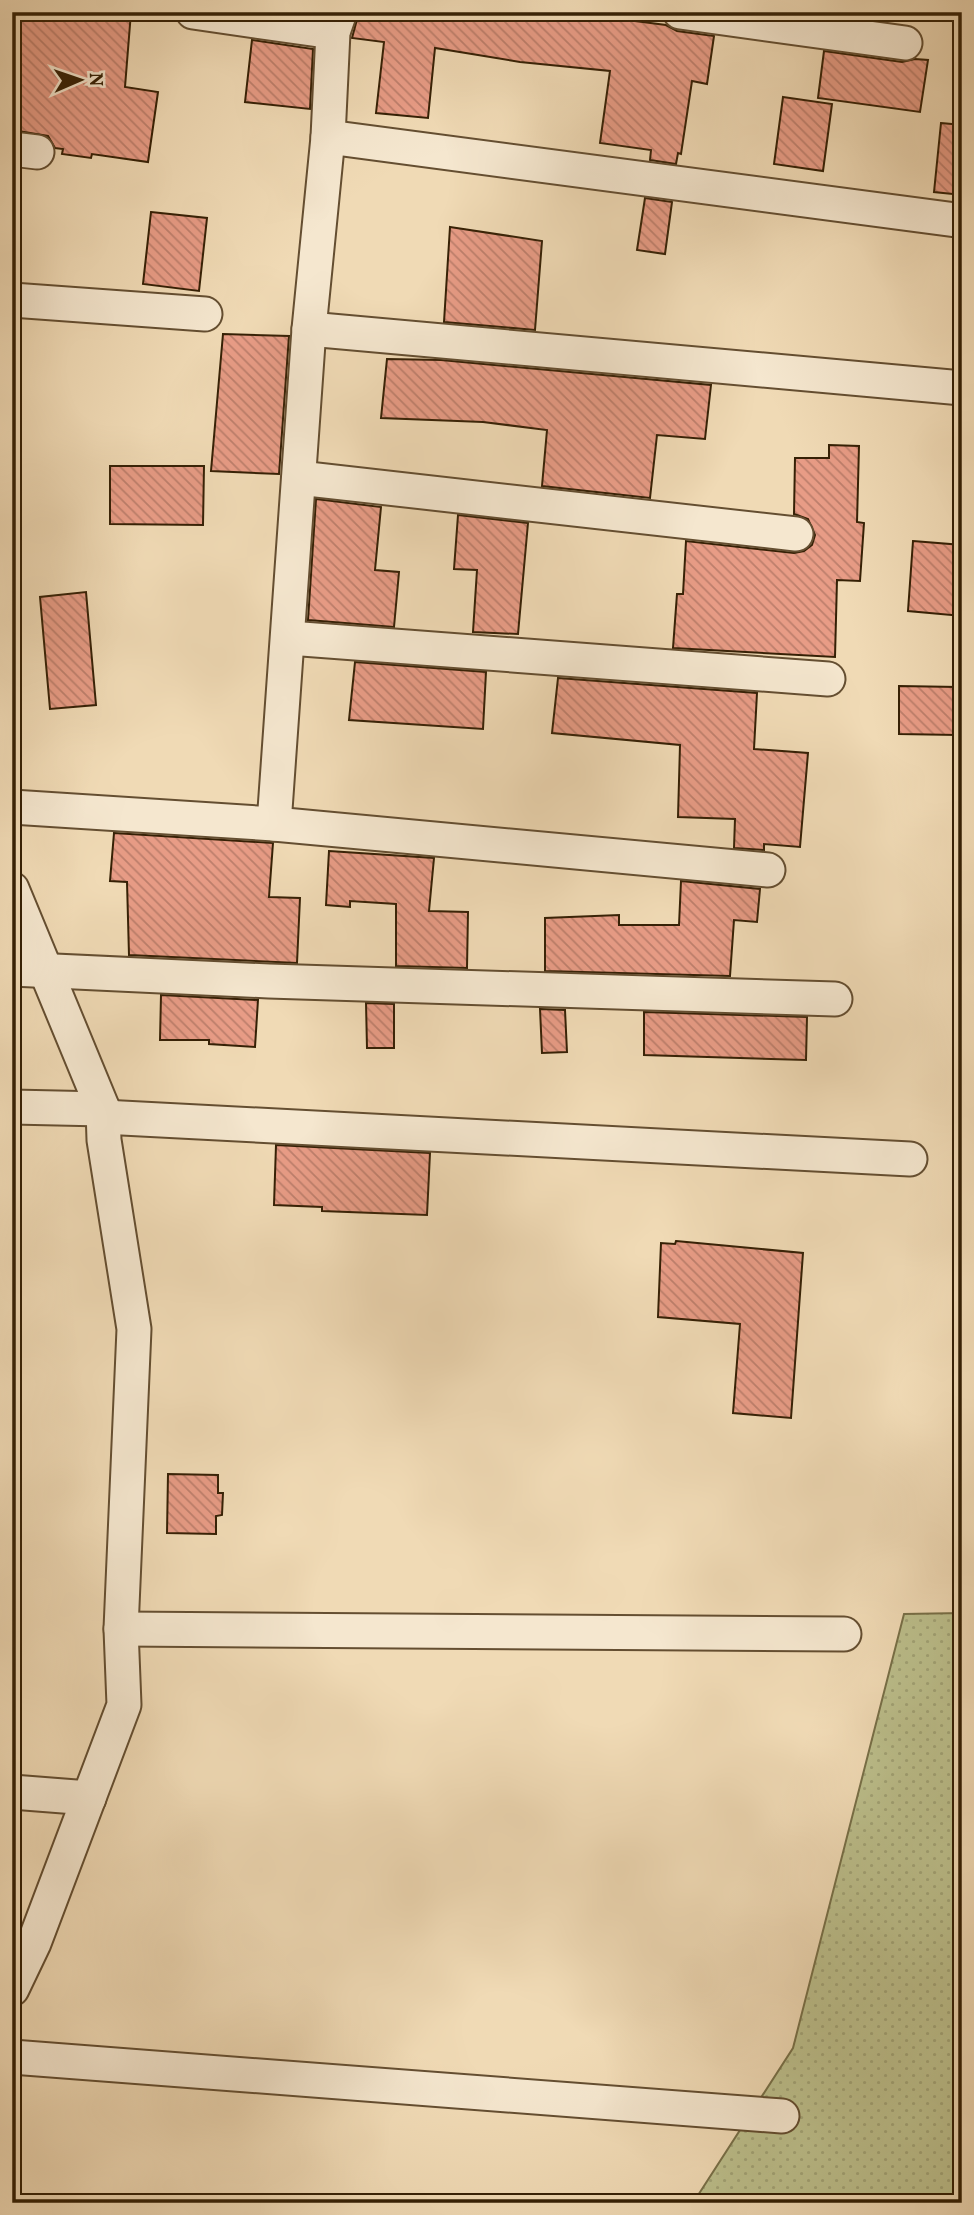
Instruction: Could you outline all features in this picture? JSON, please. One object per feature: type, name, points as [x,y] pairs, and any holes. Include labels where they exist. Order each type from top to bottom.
[{"type":"street","points":[[194,12],[337,22],[309,329],[274,824]]},
{"type":"street","points":[[680,12],[905,43]]},
{"type":"street","points":[[328,137],[956,220]]},
{"type":"street","points":[[12,300],[205,314]]},
{"type":"street","points":[[309,329],[962,388]]},
{"type":"street","points":[[299,478],[796,534]]},
{"type":"street","points":[[289,638],[828,679]]},
{"type":"street","points":[[12,807],[274,824],[768,870]]},
{"type":"street","points":[[12,889],[103,1113],[104,1140],[134,1329],[121,1629],[124,1705],[34,1943],[12,1989]]},
{"type":"street","points":[[12,969],[269,981],[835,999]]},
{"type":"street","points":[[12,1107],[910,1159]]},
{"type":"street","points":[[121,1629],[844,1634]]},
{"type":"street","points":[[12,1791],[89,1798]]},
{"type":"street","points":[[12,2057],[782,2116]]},
{"type":"green space","points":[[962,1613],[962,2203],[693,2203],[793,2048],[904,1614]]},
{"type":"building","points":[[12,12],[131,12],[125,87],[158,92],[148,162],[92,154],[91,158],[62,154],[63,149],[55,148],[48,136],[12,130]]},
{"type":"building","points":[[359,12],[565,12],[666,25],[677,31],[714,36],[707,84],[692,81],[681,154],[678,153],[676,164],[650,160],[651,150],[600,143],[610,71],[520,62],[435,48],[428,118],[376,113],[384,42],[352,38]]},
{"type":"building","points":[[252,40],[313,49],[310,109],[245,102]]},
{"type":"building","points":[[824,51],[902,62],[928,60],[920,112],[818,98]]},
{"type":"building","points":[[783,97],[832,104],[823,171],[774,164]]},
{"type":"building","points":[[941,123],[962,125],[962,195],[934,192]]},
{"type":"building","points":[[645,198],[672,202],[665,254],[637,250]]},
{"type":"building","points":[[151,212],[207,218],[199,291],[143,284]]},
{"type":"building","points":[[450,227],[542,241],[535,330],[444,322]]},
{"type":"building","points":[[223,334],[289,336],[279,474],[211,471]]},
{"type":"building","points":[[387,359],[441,360],[711,385],[705,439],[657,435],[650,498],[542,486],[547,430],[483,422],[381,418]]},
{"type":"building","points":[[829,445],[859,446],[857,522],[864,523],[860,581],[837,580],[835,657],[673,648],[677,594],[683,594],[686,541],[794,553],[804,551],[812,545],[815,535],[808,519],[794,514],[795,458],[829,458]]},
{"type":"building","points":[[110,466],[204,466],[203,525],[110,524]]},
{"type":"building","points":[[316,499],[381,507],[375,570],[399,572],[394,627],[308,620]]},
{"type":"building","points":[[458,515],[528,523],[518,634],[473,632],[477,570],[454,569]]},
{"type":"building","points":[[913,541],[962,545],[962,616],[908,611]]},
{"type":"building","points":[[86,592],[96,705],[50,709],[40,597]]},
{"type":"building","points":[[355,662],[486,672],[483,729],[349,720]]},
{"type":"building","points":[[558,678],[757,693],[754,749],[808,753],[800,847],[764,844],[764,850],[734,848],[735,819],[678,817],[680,745],[552,733]]},
{"type":"building","points":[[899,686],[958,687],[957,735],[899,734]]},
{"type":"building","points":[[114,833],[273,843],[269,897],[300,898],[297,963],[129,955],[127,882],[110,881]]},
{"type":"building","points":[[329,851],[434,858],[429,911],[468,912],[467,968],[396,966],[396,904],[350,901],[350,907],[326,905]]},
{"type":"building","points":[[681,881],[760,889],[757,922],[734,920],[730,976],[545,971],[545,918],[619,915],[619,925],[679,925]]},
{"type":"building","points":[[161,995],[258,1000],[255,1047],[209,1044],[209,1040],[160,1040]]},
{"type":"building","points":[[366,1003],[394,1004],[394,1048],[367,1048]]},
{"type":"building","points":[[540,1009],[565,1010],[567,1052],[542,1053]]},
{"type":"building","points":[[644,1012],[807,1017],[806,1060],[644,1055]]},
{"type":"building","points":[[276,1145],[430,1153],[427,1215],[322,1211],[322,1207],[274,1205]]},
{"type":"building","points":[[676,1241],[803,1253],[791,1418],[733,1413],[740,1324],[658,1317],[661,1243],[675,1244]]},
{"type":"building","points":[[168,1474],[218,1475],[218,1493],[223,1493],[222,1515],[216,1516],[216,1534],[167,1533]]}]
